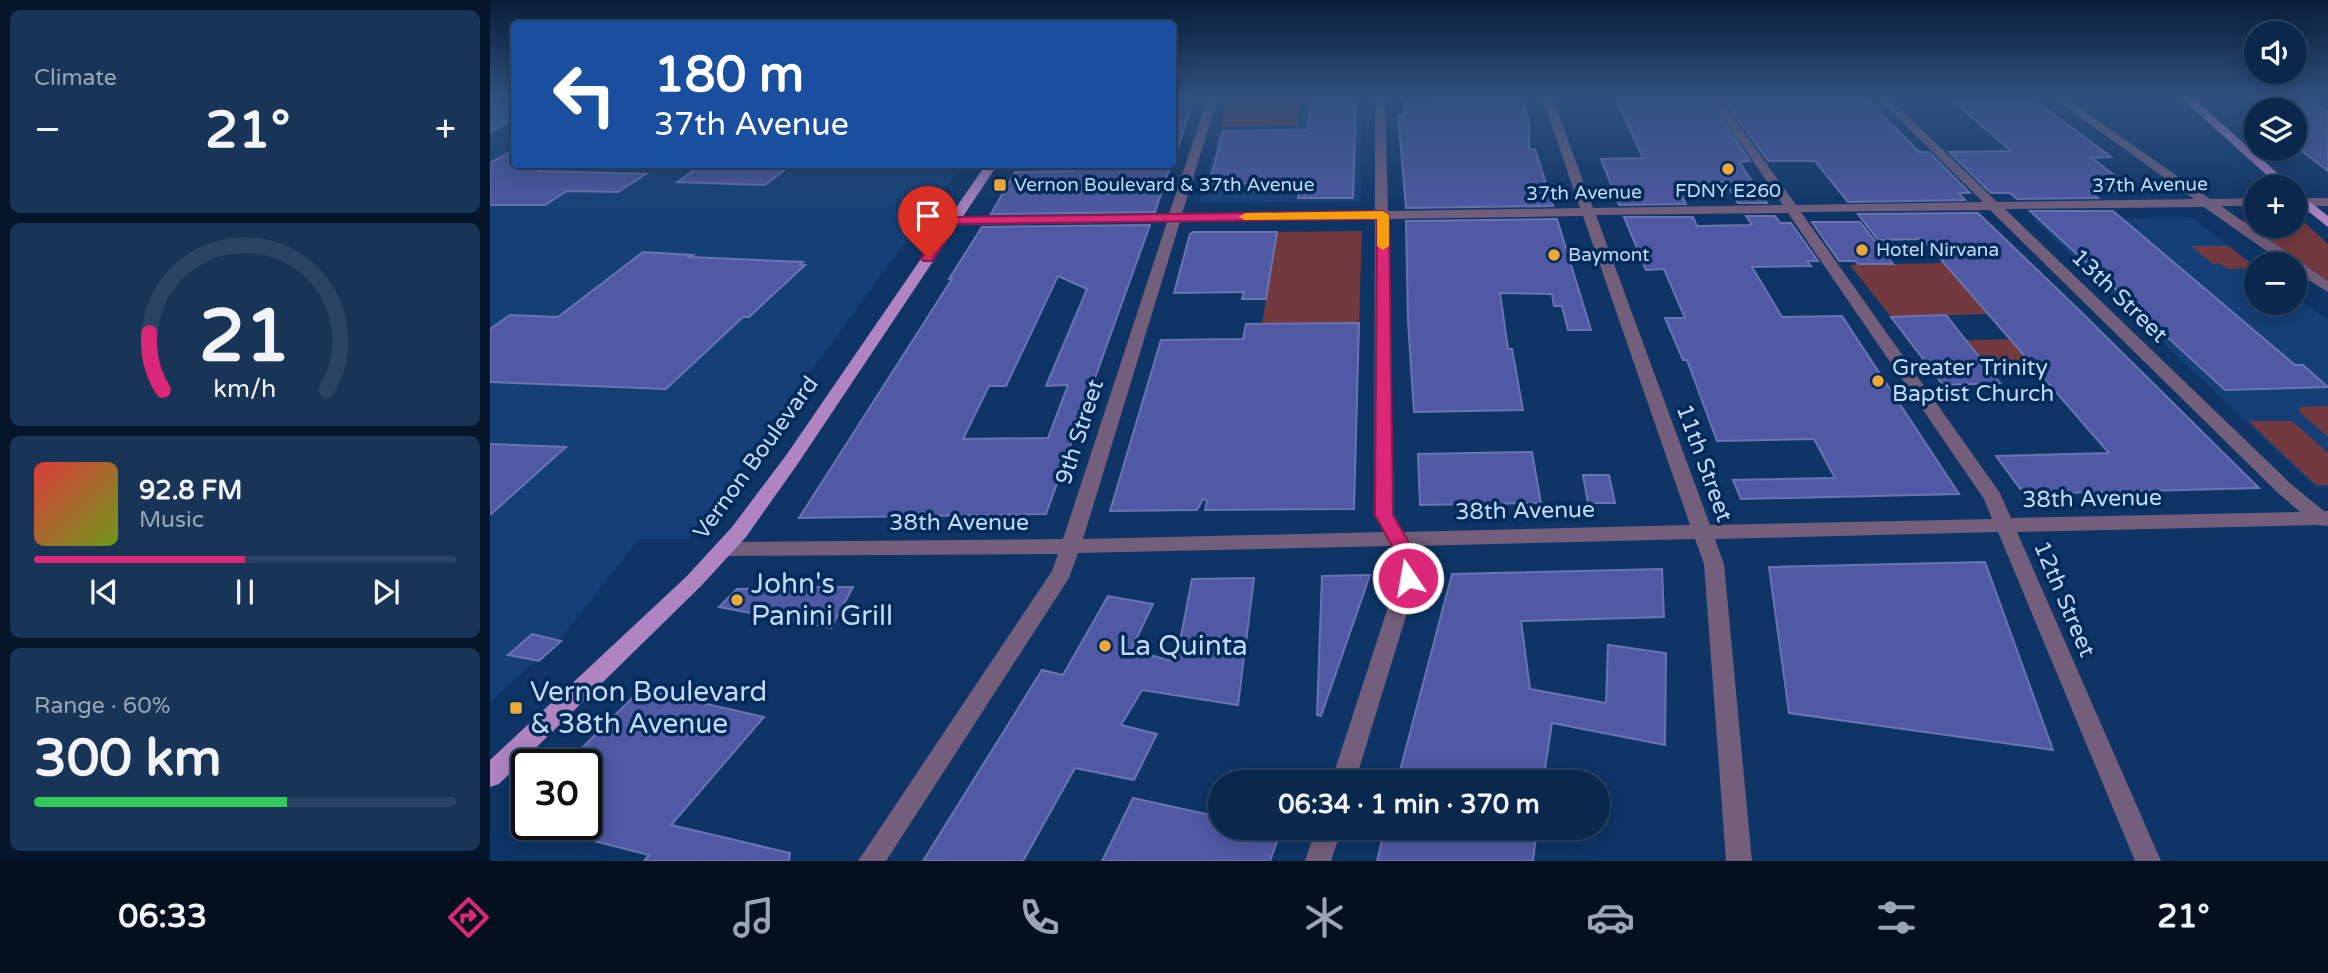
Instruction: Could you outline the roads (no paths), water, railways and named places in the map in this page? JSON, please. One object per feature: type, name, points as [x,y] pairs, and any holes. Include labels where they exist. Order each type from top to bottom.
[{"type":"main road","points":[[2231,137],[2273,175]]},
{"type":"main road","name":"Vernon Boulevard","points":[[490,776],[724,550],[765,498],[989,168]]},
{"type":"main road","points":[[2307,207],[2328,223]]},
{"type":"street","name":"9th Street","points":[[872,861],[1062,573],[1200,137]]},
{"type":"street","points":[[1347,770],[1412,564],[1384,515],[1381,137]]},
{"type":"street","name":"11th Street","points":[[1562,137],[1714,564],[1739,861]]},
{"type":"street","name":"12th Street","points":[[1742,137],[1993,498],[2148,861]]},
{"type":"street","name":"13th Street","points":[[1924,137],[2284,488],[2325,521]]},
{"type":"street","points":[[2113,137],[2276,252]]},
{"type":"street","points":[[2307,200],[2328,202]]},
{"type":"street","name":"37th Avenue","points":[[954,221],[2244,202]]},
{"type":"street","points":[[2307,273],[2328,288]]},
{"type":"street","name":"38th Avenue","points":[[724,550],[2325,521]]},
{"type":"street","points":[[1318,861],[1325,840]]},
{"type":"place","name":"FDNY E260","points":[[1728,169]]},
{"type":"place","name":"Vernon Boulevard & 37th Avenue","points":[[1000,185]]},
{"type":"place","name":"Hotel Nirvana","points":[[1862,250]]},
{"type":"place","name":"Baymont","points":[[1554,255]]},
{"type":"place","name":"Greater Trinity Baptist Church","points":[[1878,381]]},
{"type":"place","name":"John's Panini Grill","points":[[737,600]]},
{"type":"place","name":"La Quinta","points":[[1105,646]]},
{"type":"place","name":"Vernon Boulevard & 38th Avenue","points":[[516,708]]}]
